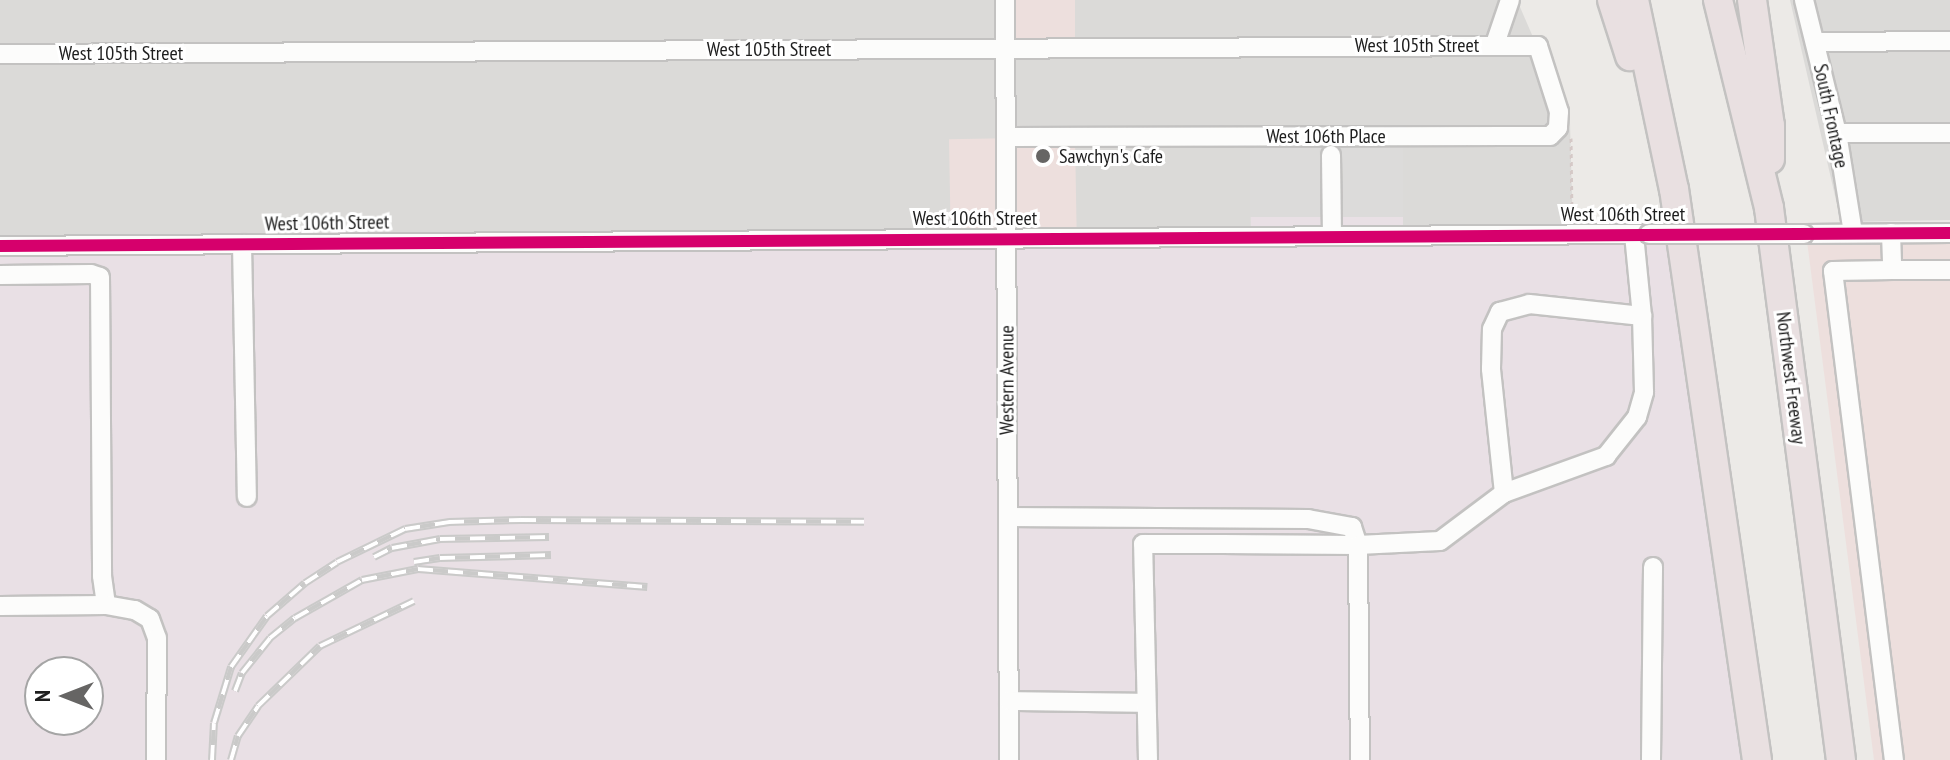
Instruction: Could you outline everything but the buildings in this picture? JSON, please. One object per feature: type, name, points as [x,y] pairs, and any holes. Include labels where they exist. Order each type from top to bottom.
[{"type":"highway","points":[[1612,0],[1674,189]]},
{"type":"highway","points":[[1634,0],[1674,189],[1757,760]]},
{"type":"highway","name":"Northwest Freeway","points":[[1718,0],[1769,208],[1841,760]]},
{"type":"highway","points":[[1752,0],[1770,126],[1769,208]]},
{"type":"street","name":"Western Avenue","points":[[1005,0],[1009,760]]},
{"type":"street","points":[[1495,44],[1510,0]]},
{"type":"street","name":"South Frontage","points":[[1804,0],[1837,133],[1853,233]]},
{"type":"street","points":[[1815,42],[1950,41]]},
{"type":"street","name":"West 105th Street","points":[[0,54],[1538,46]]},
{"type":"street","name":"West 106th Place","points":[[1006,137],[1550,136],[1558,128],[1559,112],[1538,46]]},
{"type":"street","points":[[1837,133],[1950,133]]},
{"type":"street","points":[[1331,155],[1332,236]]},
{"type":"street","points":[[1891,233],[1892,270]]},
{"type":"street","name":"West 106th Street","points":[[0,246],[1950,233]]},
{"type":"street","points":[[1148,760],[1143,544],[1358,545],[1440,541],[1504,493],[1606,456],[1637,417],[1644,392],[1641,234]]},
{"type":"street","points":[[242,244],[247,497]]},
{"type":"street","points":[[1894,760],[1833,271],[1950,270]]},
{"type":"street","points":[[0,275],[91,274],[100,277],[102,576],[106,605]]},
{"type":"street","points":[[1504,493],[1491,369],[1492,329],[1500,312],[1529,304],[1642,316]]},
{"type":"street","points":[[1008,517],[1308,519],[1352,527],[1358,545],[1360,760]]},
{"type":"street","points":[[1651,760],[1653,567]]},
{"type":"street","points":[[0,606],[106,605],[135,610],[150,619],[157,638],[156,760]]},
{"type":"street","points":[[1009,701],[1146,703]]},
{"type":"path","points":[[1570,131],[1572,215]]},
{"type":"shaded area","points":[[0,0],[1517,0],[1570,123],[1573,235],[1403,236],[1250,137],[1251,237],[0,246]]},
{"type":"shaded area","points":[[1005,0],[1075,0],[1075,47],[1005,47]]},
{"type":"shaded area","points":[[1790,0],[1950,0],[1950,220],[1841,222]]},
{"type":"shaded area","points":[[1403,136],[1403,236],[1676,234],[1757,760],[0,760],[0,246],[1251,236],[1250,137]]},
{"type":"shaded area","points":[[1075,137],[1077,238],[951,240],[949,139]]},
{"type":"shaded area","points":[[1250,146],[1403,146],[1403,217],[1250,217]]},
{"type":"shaded area","points":[[1807,241],[1950,241],[1950,760],[1874,760]]},
{"type":"railway","points":[[212,760],[214,723],[231,667],[267,616],[305,583],[337,562],[405,529],[449,522],[521,520],[864,522]]},
{"type":"railway","points":[[374,557],[392,548],[440,539],[549,537]]},
{"type":"railway","points":[[414,562],[440,558],[551,555]]},
{"type":"railway","points":[[235,691],[242,673],[270,638],[295,618],[362,580],[418,569],[647,587]]},
{"type":"railway","points":[[231,760],[238,736],[258,706],[320,646],[414,601]]},
{"type":"cycle path","points":[[0,246],[1950,233]]},
{"type":"place","name":"Sawchyn's Cafe","points":[[1043,156]]}]
